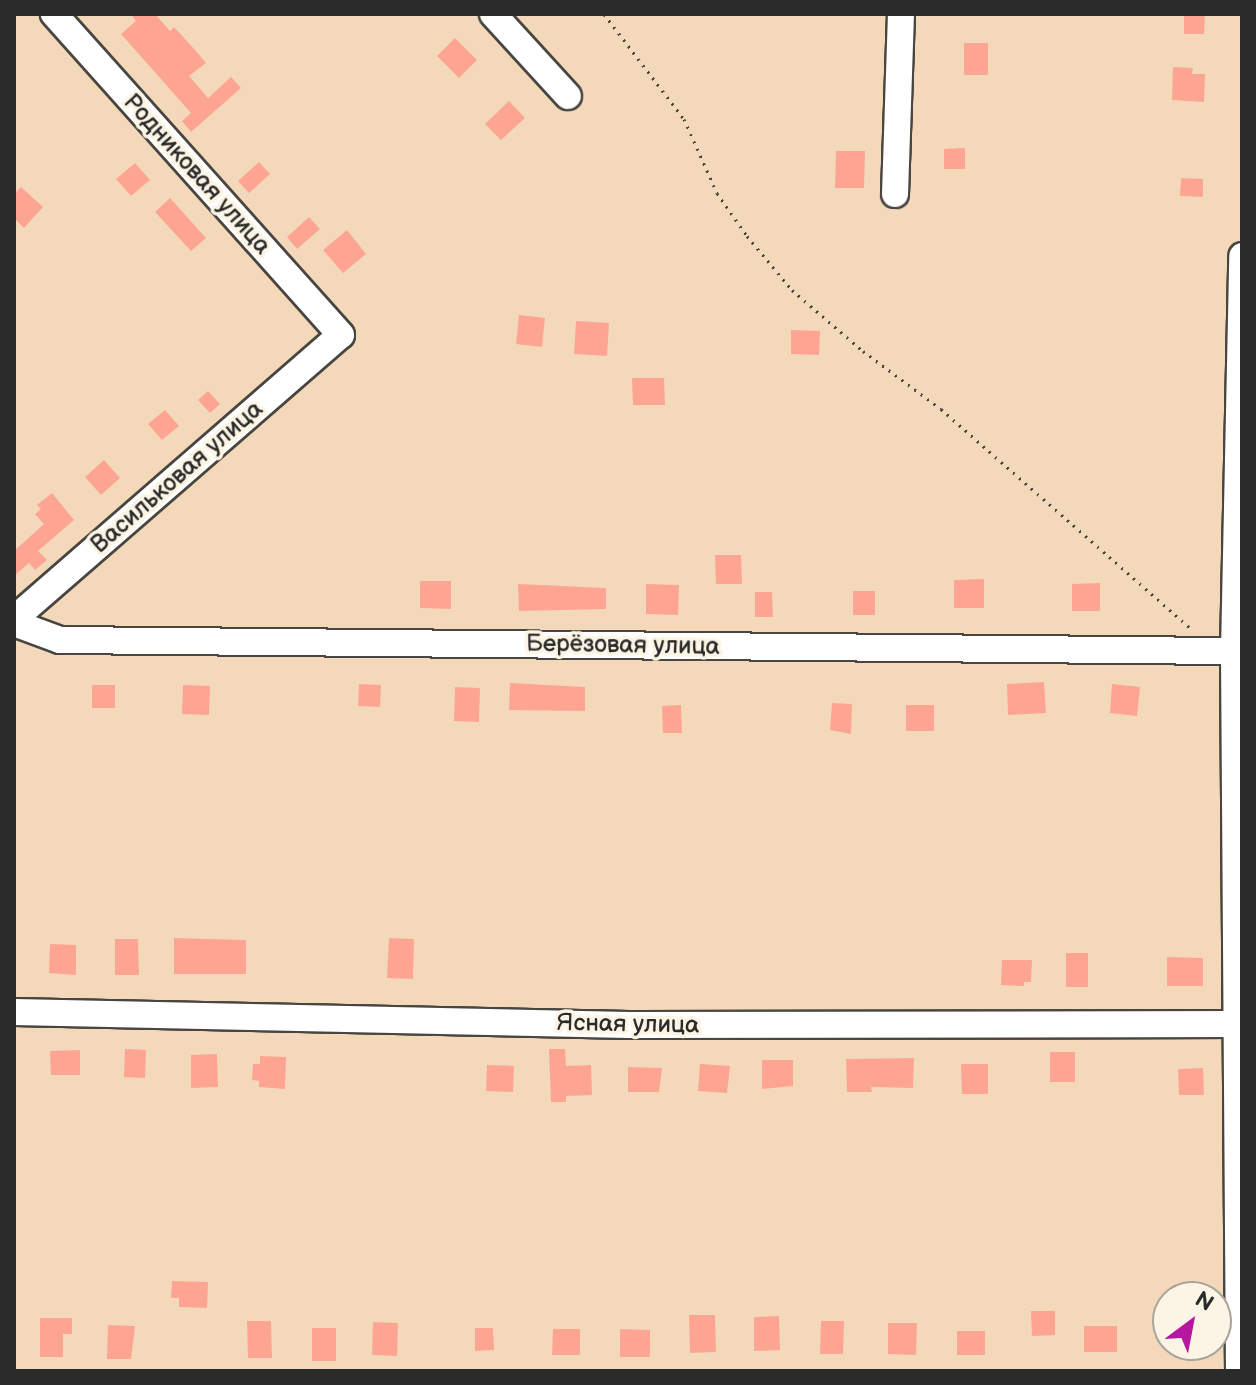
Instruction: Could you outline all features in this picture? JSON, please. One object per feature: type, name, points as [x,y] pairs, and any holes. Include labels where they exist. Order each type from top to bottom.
[{"type":"street","name":"Родниковая улица","points":[[54,14],[341,335]]},
{"type":"street","points":[[493,14],[568,96]]},
{"type":"street","points":[[895,194],[901,14]]},
{"type":"street","points":[[1239,1371],[1234,651],[1242,256]]},
{"type":"street","name":"Васильковая улица","points":[[14,621],[341,335]]},
{"type":"street","name":"Берёзовая улица","points":[[14,621],[60,640],[1234,651]]},
{"type":"street","name":"Ясная улица","points":[[14,1012],[629,1025],[1238,1024]]},
{"type":"path","points":[[604,14],[684,119],[717,193],[792,290],[863,351],[941,409],[1193,630]]},
{"type":"building","points":[[131,14],[155,14],[170,31],[174,27],[196,51],[206,63],[189,76],[208,98],[231,77],[241,88],[191,132],[182,121],[191,113],[121,34],[136,21]]},
{"type":"building","points":[[1184,14],[1205,14],[1204,34],[1184,34]]},
{"type":"building","points":[[455,38],[477,60],[459,78],[437,56]]},
{"type":"building","points":[[964,43],[988,43],[988,75],[964,75]]},
{"type":"building","points":[[1173,67],[1193,68],[1192,74],[1205,74],[1204,102],[1172,100]]},
{"type":"building","points":[[509,101],[525,118],[501,140],[485,124]]},
{"type":"building","points":[[965,148],[965,169],[944,169],[944,149]]},
{"type":"building","points":[[836,151],[865,151],[864,188],[835,188]]},
{"type":"building","points":[[259,162],[270,174],[249,193],[238,181]]},
{"type":"building","points":[[135,163],[150,180],[131,196],[116,179]]},
{"type":"building","points":[[1181,178],[1203,179],[1203,197],[1180,196]]},
{"type":"building","points":[[21,187],[43,207],[24,228],[14,218],[14,194]]},
{"type":"building","points":[[170,198],[206,238],[191,251],[155,212]]},
{"type":"building","points":[[309,217],[320,229],[297,249],[287,237]]},
{"type":"building","points":[[347,230],[366,254],[343,273],[323,250]]},
{"type":"building","points":[[519,315],[545,318],[542,347],[516,344]]},
{"type":"building","points":[[576,321],[609,323],[607,356],[574,354]]},
{"type":"building","points":[[791,330],[820,331],[819,355],[791,354]]},
{"type":"building","points":[[632,378],[664,378],[665,405],[633,405]]},
{"type":"building","points":[[208,391],[220,404],[210,413],[198,400]]},
{"type":"building","points":[[165,410],[179,426],[162,440],[148,424]]},
{"type":"building","points":[[104,460],[120,478],[101,495],[85,477]]},
{"type":"building","points":[[52,493],[74,520],[38,551],[47,560],[35,570],[29,563],[14,576],[14,551],[44,524],[35,514],[41,509],[37,505]]},
{"type":"building","points":[[715,555],[741,555],[742,584],[716,584]]},
{"type":"building","points":[[984,579],[984,608],[954,608],[954,580]]},
{"type":"building","points":[[420,581],[451,581],[451,609],[420,608]]},
{"type":"building","points":[[1100,583],[1100,611],[1072,611],[1072,584]]},
{"type":"building","points":[[518,584],[606,588],[606,609],[519,611]]},
{"type":"building","points":[[646,584],[679,585],[678,615],[646,614]]},
{"type":"building","points":[[853,591],[875,591],[875,615],[853,615]]},
{"type":"building","points":[[755,592],[772,592],[773,617],[755,617]]},
{"type":"building","points":[[1044,682],[1046,713],[1008,715],[1007,684]]},
{"type":"building","points":[[510,683],[585,687],[585,711],[509,710]]},
{"type":"building","points":[[359,684],[381,685],[380,707],[358,706]]},
{"type":"building","points":[[1112,684],[1140,687],[1137,716],[1110,713]]},
{"type":"building","points":[[92,685],[115,685],[115,708],[92,708]]},
{"type":"building","points":[[183,685],[210,686],[209,715],[182,714]]},
{"type":"building","points":[[455,687],[480,688],[479,722],[454,721]]},
{"type":"building","points":[[832,703],[852,704],[851,734],[830,730]]},
{"type":"building","points":[[681,705],[682,733],[663,733],[662,706]]},
{"type":"building","points":[[906,705],[934,705],[934,731],[906,731]]},
{"type":"building","points":[[174,938],[246,940],[246,974],[174,974]]},
{"type":"building","points":[[389,938],[414,939],[413,979],[387,978]]},
{"type":"building","points":[[115,939],[138,939],[139,975],[115,975]]},
{"type":"building","points":[[50,944],[76,945],[76,975],[49,973]]},
{"type":"building","points":[[1066,953],[1088,953],[1088,987],[1066,987]]},
{"type":"building","points":[[1167,957],[1203,958],[1203,986],[1167,986]]},
{"type":"building","points":[[1002,960],[1032,960],[1031,982],[1024,982],[1024,986],[1001,985]]},
{"type":"building","points":[[125,1049],[146,1050],[145,1078],[124,1077]]},
{"type":"building","points":[[549,1049],[565,1049],[566,1066],[591,1065],[592,1095],[566,1096],[566,1102],[551,1102]]},
{"type":"building","points":[[80,1050],[80,1075],[51,1075],[50,1051]]},
{"type":"building","points":[[1050,1052],[1075,1052],[1075,1082],[1050,1082]]},
{"type":"building","points":[[217,1054],[218,1087],[191,1088],[191,1055]]},
{"type":"building","points":[[260,1056],[286,1057],[285,1089],[259,1087],[259,1081],[252,1080],[253,1064],[260,1064]]},
{"type":"building","points":[[914,1058],[913,1088],[871,1087],[872,1092],[847,1092],[846,1059]]},
{"type":"building","points":[[762,1060],[793,1060],[793,1086],[762,1089]]},
{"type":"building","points":[[700,1064],[730,1066],[727,1093],[698,1091]]},
{"type":"building","points":[[961,1064],[988,1064],[988,1094],[962,1094]]},
{"type":"building","points":[[487,1065],[514,1066],[513,1092],[486,1091]]},
{"type":"building","points":[[628,1067],[662,1068],[659,1092],[628,1092]]},
{"type":"building","points":[[1203,1068],[1204,1095],[1179,1095],[1178,1069]]},
{"type":"building","points":[[172,1281],[208,1282],[207,1308],[179,1307],[179,1298],[171,1298]]},
{"type":"building","points":[[1031,1311],[1055,1311],[1055,1335],[1032,1336]]},
{"type":"building","points":[[689,1315],[715,1315],[716,1352],[690,1353]]},
{"type":"building","points":[[779,1316],[780,1350],[754,1351],[754,1317]]},
{"type":"building","points":[[40,1318],[72,1318],[72,1334],[63,1334],[63,1357],[40,1357]]},
{"type":"building","points":[[247,1321],[271,1321],[272,1358],[248,1358]]},
{"type":"building","points":[[821,1321],[844,1321],[843,1354],[820,1354]]},
{"type":"building","points":[[373,1322],[398,1323],[397,1356],[372,1355]]},
{"type":"building","points":[[888,1323],[917,1323],[916,1355],[888,1354]]},
{"type":"building","points":[[108,1325],[135,1326],[131,1359],[107,1359]]},
{"type":"building","points":[[1084,1326],[1117,1326],[1117,1352],[1084,1352]]},
{"type":"building","points":[[312,1328],[336,1328],[336,1361],[312,1361]]},
{"type":"building","points":[[475,1328],[493,1328],[494,1350],[475,1351]]},
{"type":"building","points":[[553,1329],[580,1329],[580,1355],[552,1355]]},
{"type":"building","points":[[620,1329],[650,1330],[650,1357],[620,1357]]},
{"type":"building","points":[[957,1331],[985,1331],[985,1355],[957,1355]]}]
